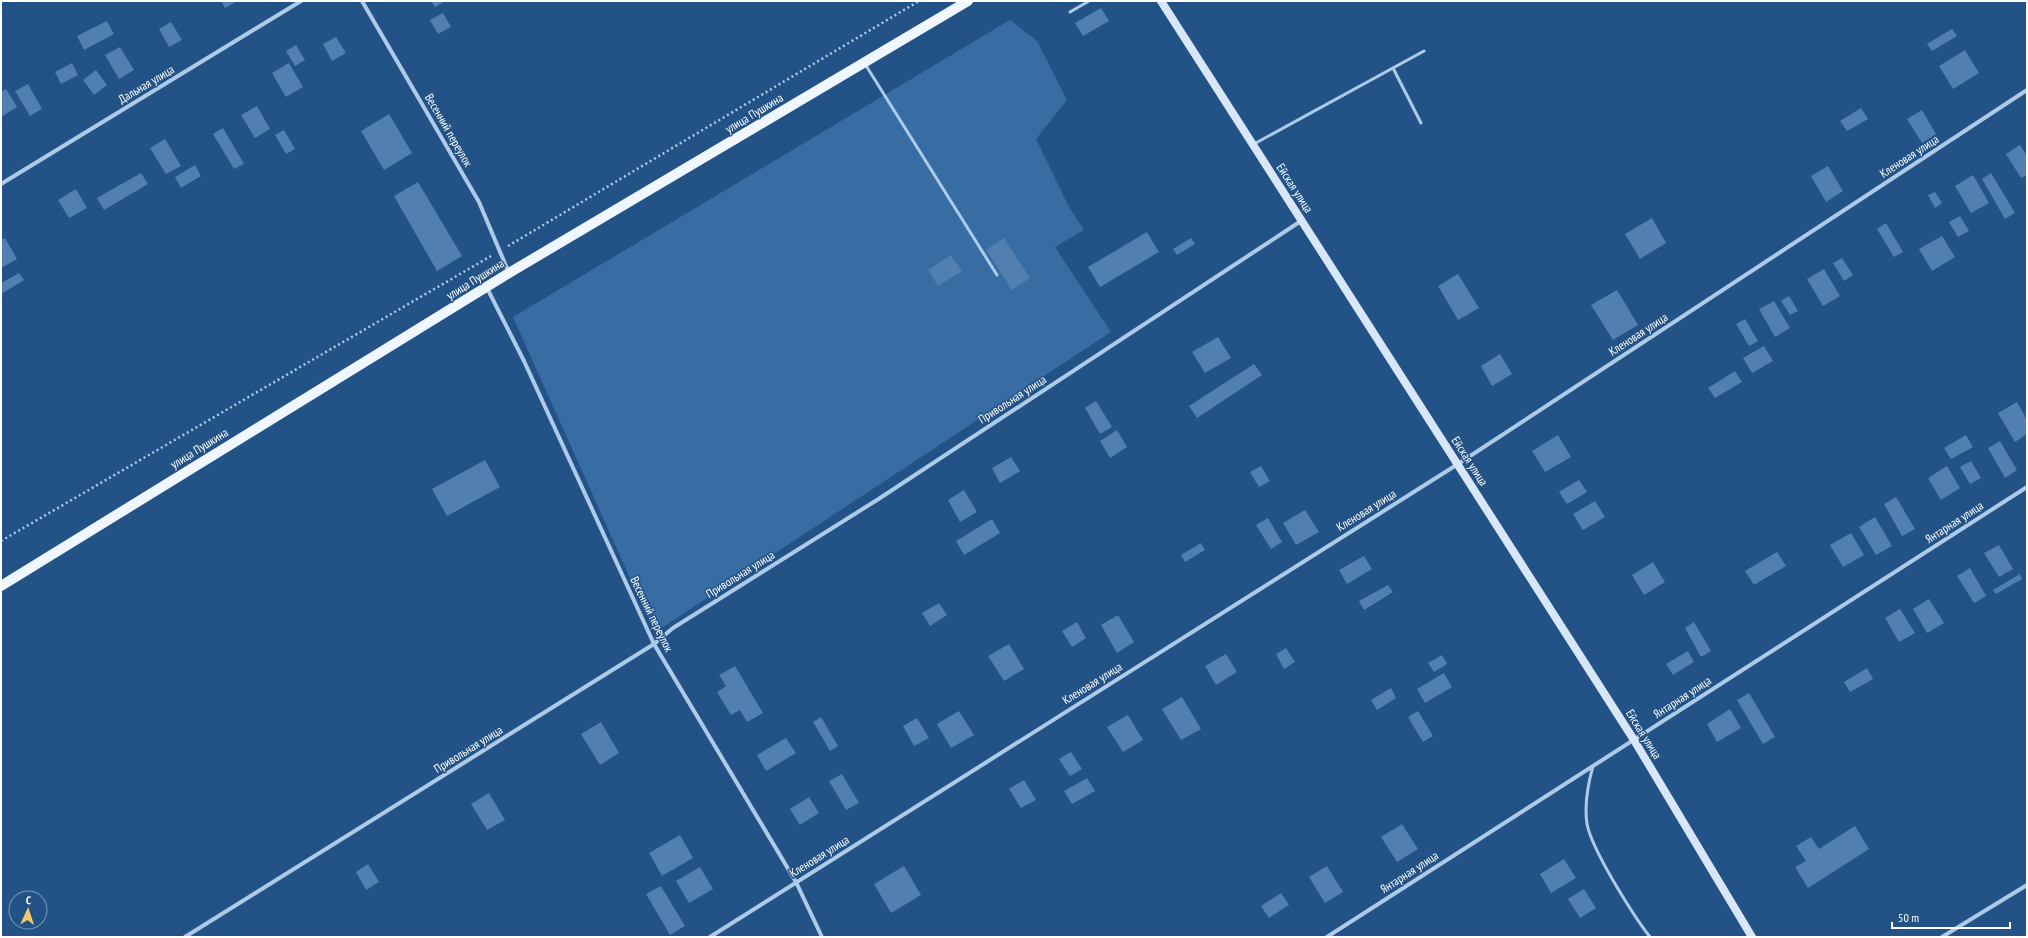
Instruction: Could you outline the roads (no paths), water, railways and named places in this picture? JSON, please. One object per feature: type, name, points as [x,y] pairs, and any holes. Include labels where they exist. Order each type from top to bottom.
[{"type":"main road","name":"улица Пушкина","points":[[1,586],[509,273],[968,1]]},
{"type":"street","name":"Дальная улица","points":[[1,184],[301,1]]},
{"type":"street","name":"Весенний переулок","points":[[362,1],[479,202],[509,273]]},
{"type":"street","name":"Ейская улица","points":[[1161,1],[1634,740],[1752,937]]},
{"type":"street","name":"Кленовая улица","points":[[710,937],[1458,464],[2027,90]]},
{"type":"street","name":"Привольная улица","points":[[185,937],[654,644],[673,628],[877,500],[1301,220]]},
{"type":"street","name":"Весенний переулок","points":[[486,287],[524,361],[654,644],[796,882],[822,937]]},
{"type":"street","name":"Янтарная улица","points":[[1327,937],[2027,487]]},
{"type":"street","points":[[1942,937],[2027,885]]},
{"type":"lane","points":[[1070,12],[1089,1]]},
{"type":"lane","points":[[1253,145],[1424,50]]},
{"type":"lane","points":[[864,63],[997,275]]},
{"type":"lane","points":[[1393,68],[1421,123]]},
{"type":"lane","points":[[1593,766],[1588,784],[1586,803],[1587,825],[1598,851],[1620,890],[1650,937]]}]
